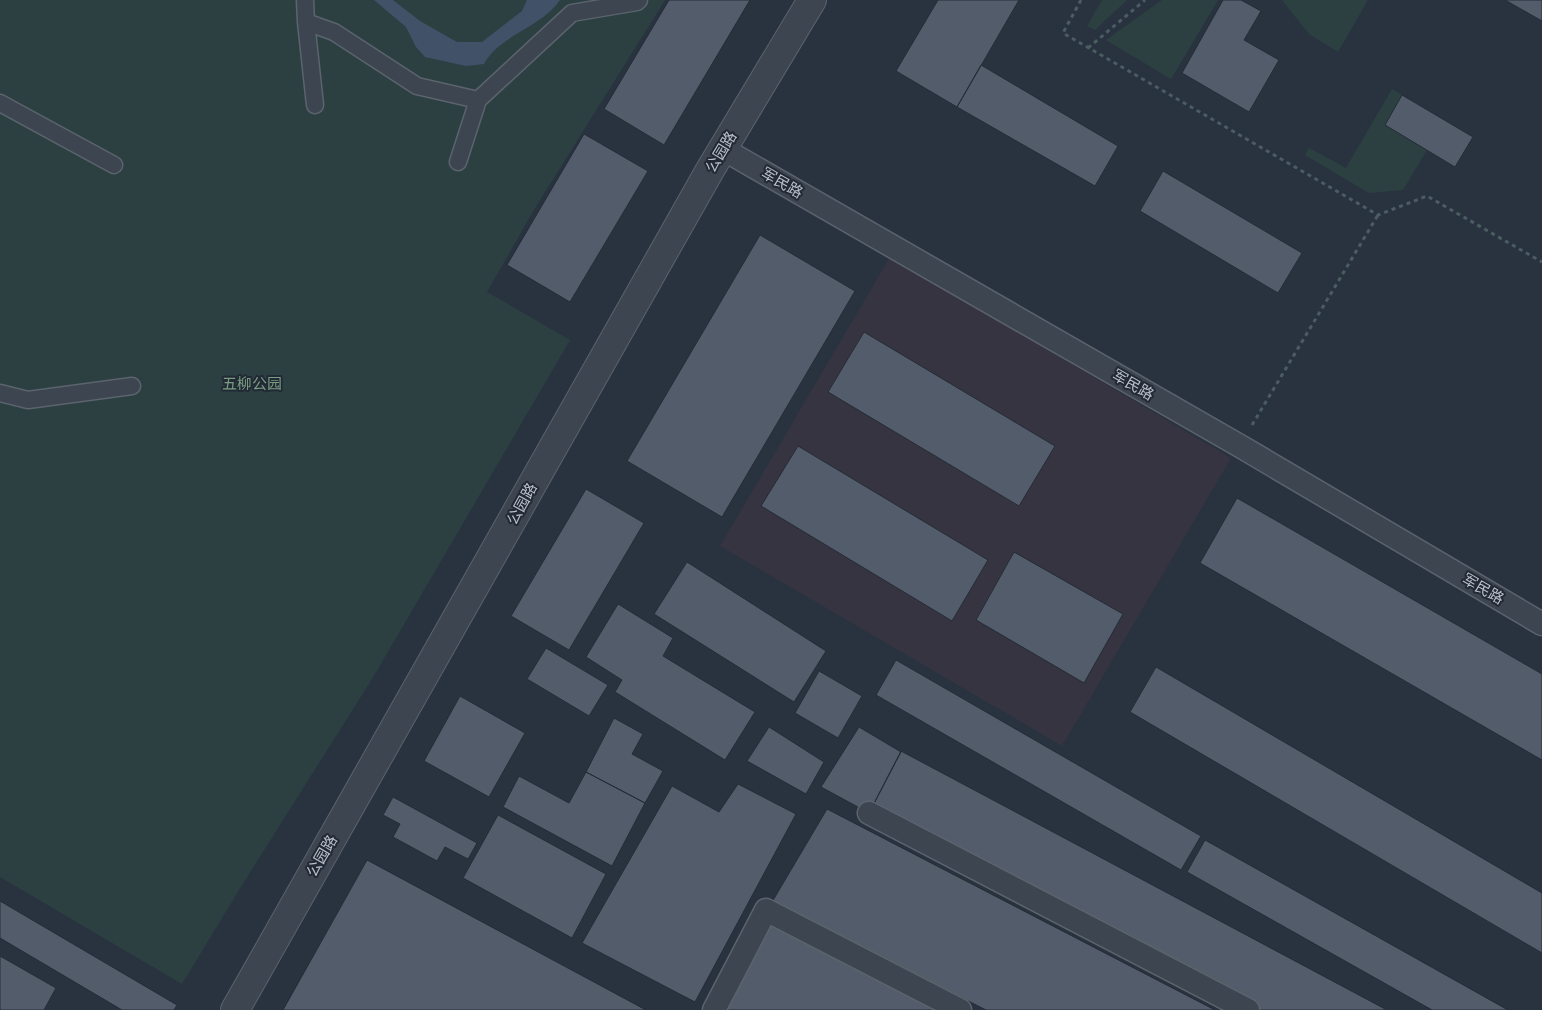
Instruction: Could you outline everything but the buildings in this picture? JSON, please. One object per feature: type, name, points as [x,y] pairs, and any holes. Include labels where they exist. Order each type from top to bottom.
[{"type":"street","points":[[304,0],[315,105]]},
{"type":"street","points":[[458,162],[478,100],[572,13],[637,2],[638,0]]},
{"type":"street","name":"公园路","points":[[235,1010],[730,153],[812,0]]},
{"type":"street","points":[[255,1010],[384,773],[730,153],[829,0]]},
{"type":"street","points":[[306,22],[334,32],[417,86],[478,100]]},
{"type":"street","points":[[0,103],[114,165]]},
{"type":"street","name":"军民路","points":[[730,153],[1240,446],[1542,624]]},
{"type":"street","points":[[0,393],[28,400],[132,386]]},
{"type":"street","points":[[869,813],[1248,1010]]},
{"type":"street","points":[[714,1010],[766,910],[960,1010]]},
{"type":"path","points":[[1081,0],[1062,32],[1378,216]]},
{"type":"path","points":[[1088,48],[1145,0]]},
{"type":"path","points":[[1240,446],[1378,216],[1427,196],[1542,262]]},
{"type":"shaded area","points":[[890,257],[1231,458],[1062,746],[720,546]]},
{"type":"green space","name":"五柳公园","points":[[0,0],[665,0],[535,208],[487,292],[570,340],[372,679],[182,984],[0,877]]},
{"type":"green space","points":[[1102,0],[1127,0],[1095,30],[1087,26]]},
{"type":"green space","points":[[1162,0],[1218,0],[1171,79],[1106,40]]},
{"type":"green space","points":[[1282,0],[1368,0],[1338,52],[1309,34]]},
{"type":"green space","points":[[1392,89],[1402,95],[1385,125],[1427,150],[1403,190],[1369,193],[1305,155],[1309,148],[1346,168]]},
{"type":"water","points":[[374,0],[393,0],[420,21],[457,42],[482,42],[522,11],[527,0],[560,0],[542,18],[500,46],[484,64],[466,66],[425,57],[416,47],[406,27]]}]
